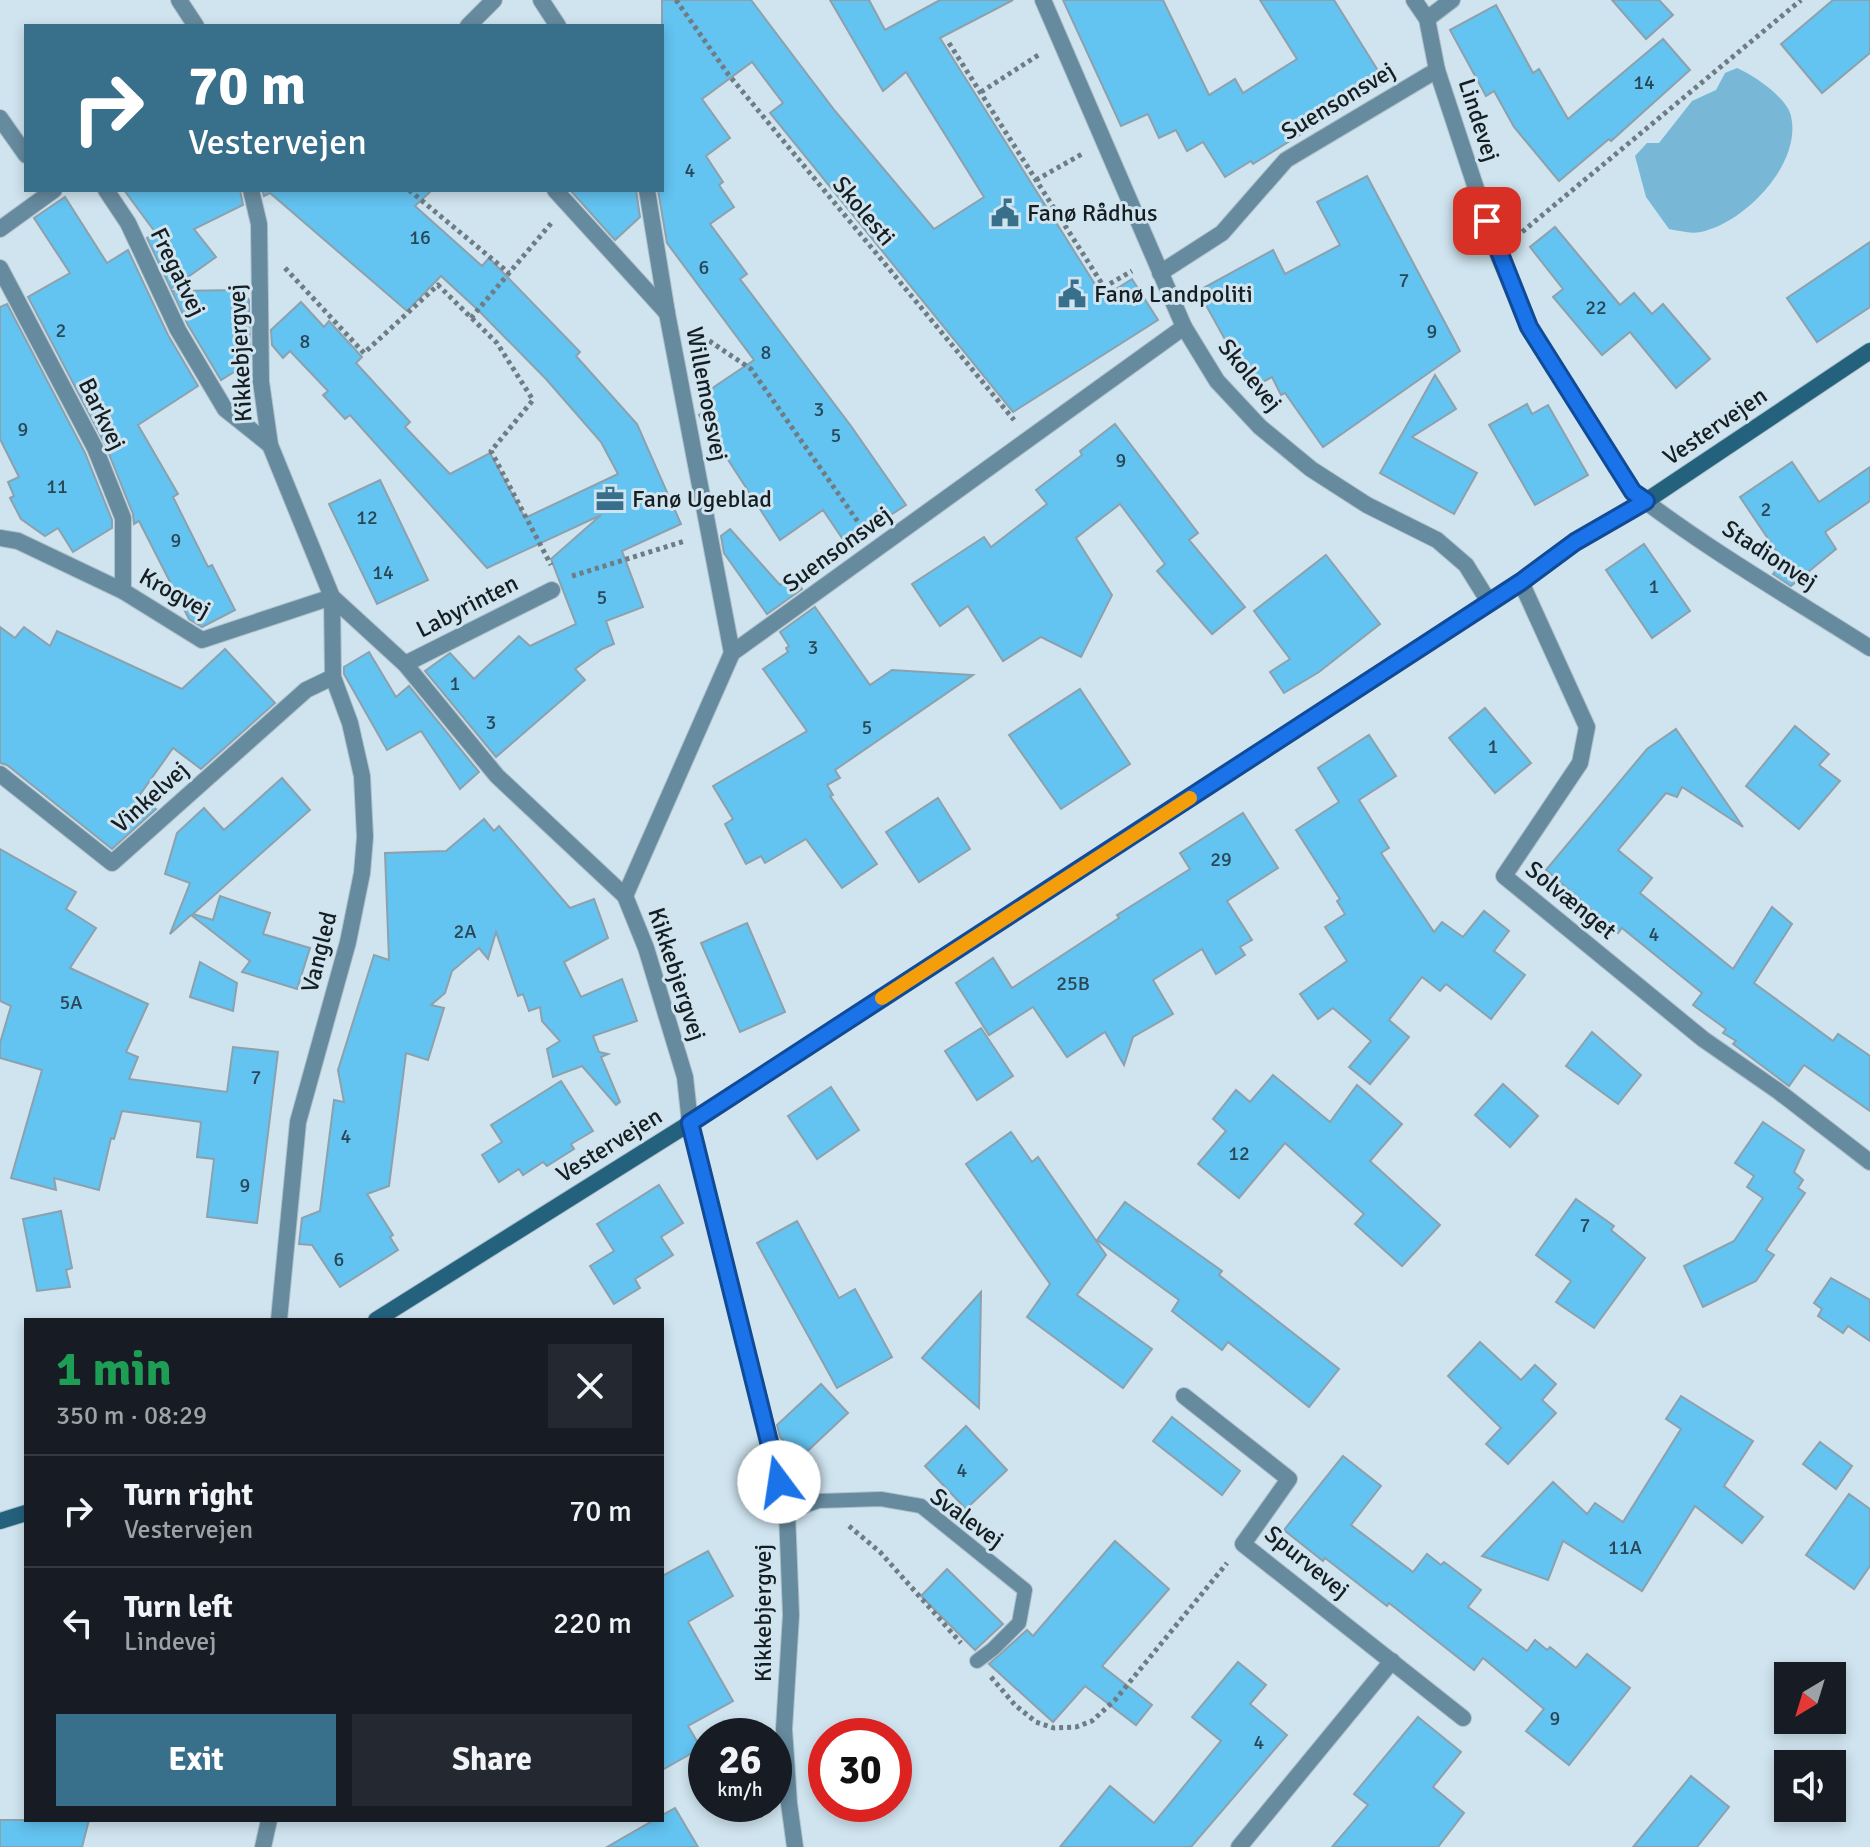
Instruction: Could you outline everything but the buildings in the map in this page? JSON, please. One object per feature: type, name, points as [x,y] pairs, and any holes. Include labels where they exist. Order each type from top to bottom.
[{"type":"street","points":[[179,0],[195,24]]},
{"type":"street","points":[[470,24],[494,0]]},
{"type":"street","points":[[541,0],[557,24]]},
{"type":"street","name":"Skolevej","points":[[1043,0],[1184,327],[1217,381],[1260,427],[1311,469],[1367,505],[1437,540],[1466,565],[1489,602]]},
{"type":"street","name":"Lindevej","points":[[1414,0],[1427,19],[1437,70],[1497,252],[1529,327],[1633,492],[1646,501]]},
{"type":"street","points":[[1427,19],[1452,0]]},
{"type":"street","name":"Suensonsvej","points":[[1157,266],[1222,233],[1286,160],[1437,70]]},
{"type":"street","points":[[0,118],[24,152]]},
{"type":"street","points":[[0,229],[51,192]]},
{"type":"street","name":"Fregatvej","points":[[107,192],[128,223],[178,330],[225,409],[270,445]]},
{"type":"street","name":"Kikkebjergvej","points":[[251,192],[259,224],[261,382],[270,445],[332,597],[405,664],[497,776],[625,896],[646,948],[685,1077],[690,1123],[787,1512],[791,1615],[784,1729],[795,1847]]},
{"type":"street","points":[[557,192],[667,313]]},
{"type":"street","name":"Willemoesvej","points":[[647,192],[667,313],[732,653]]},
{"type":"street","name":"Barkvej","points":[[0,268],[95,448],[123,518],[123,591]]},
{"type":"street","name":"Suensonsvej","points":[[732,653],[1184,327]]},
{"type":"street","name":"Vestervejen","points":[[379,1318],[690,1123],[1521,582],[1575,542],[1646,501],[1870,351]]},
{"type":"street","name":"Stadionvej","points":[[1646,501],[1870,648]]},
{"type":"street","name":"Krogvej","points":[[0,538],[18,541],[123,591],[202,640],[332,597]]},
{"type":"street","name":"Solvænget","points":[[1521,582],[1587,727],[1580,763],[1504,876],[1703,1039],[1778,1091],[1870,1162]]},
{"type":"street","name":"Labyrinten","points":[[405,664],[555,585]]},
{"type":"street","name":"Vangled","points":[[279,1318],[298,1122],[348,942],[362,873],[365,837],[362,776],[350,723],[333,677],[332,597]]},
{"type":"street","points":[[625,896],[732,653]]},
{"type":"street","name":"Vinkelvej","points":[[0,774],[112,863],[306,690],[333,677]]},
{"type":"street","name":"Spurvevej","points":[[1184,1396],[1289,1479],[1243,1544],[1463,1718]]},
{"type":"street","points":[[0,1521],[24,1514]]},
{"type":"street","points":[[1239,1847],[1392,1661]]},
{"type":"street","points":[[263,1847],[269,1822]]},
{"type":"lane","name":"Svalevej","points":[[787,1512],[819,1501],[881,1499],[921,1506],[1025,1590],[1019,1623],[977,1661]]},
{"type":"path","name":"Skolesti","points":[[676,0],[728,74],[1030,440]]},
{"type":"path","points":[[1497,252],[1801,0]]},
{"type":"path","points":[[980,92],[1061,40]]},
{"type":"path","points":[[949,43],[1104,287],[1157,266]]},
{"type":"path","points":[[1036,180],[1104,141]]},
{"type":"path","points":[[411,192],[509,273]]},
{"type":"path","points":[[471,318],[568,204]]},
{"type":"path","points":[[260,248],[272,255],[364,353],[438,285],[497,343],[533,400],[491,451],[555,585],[708,534]]},
{"type":"path","points":[[667,313],[751,369],[878,549]]},
{"type":"shaded area","points":[[1737,68],[1769,88],[1788,109],[1792,134],[1788,152],[1768,187],[1738,215],[1700,232],[1669,229],[1646,197],[1635,156],[1647,143],[1659,143],[1692,101],[1716,90],[1725,73]]},
{"type":"slow traffic","points":[[882,998],[1190,798]]},
{"type":"place","name":"Fanø Rådhus","points":[[1005,213]]},
{"type":"place","name":"Fanø Landpoliti","points":[[1072,294]]},
{"type":"place","name":"Fanø Ugeblad","points":[[610,499]]},
{"type":"route","points":[[779,1482],[690,1123],[1456,625],[1575,542],[1646,501],[1633,492],[1529,327],[1487,221]]}]
